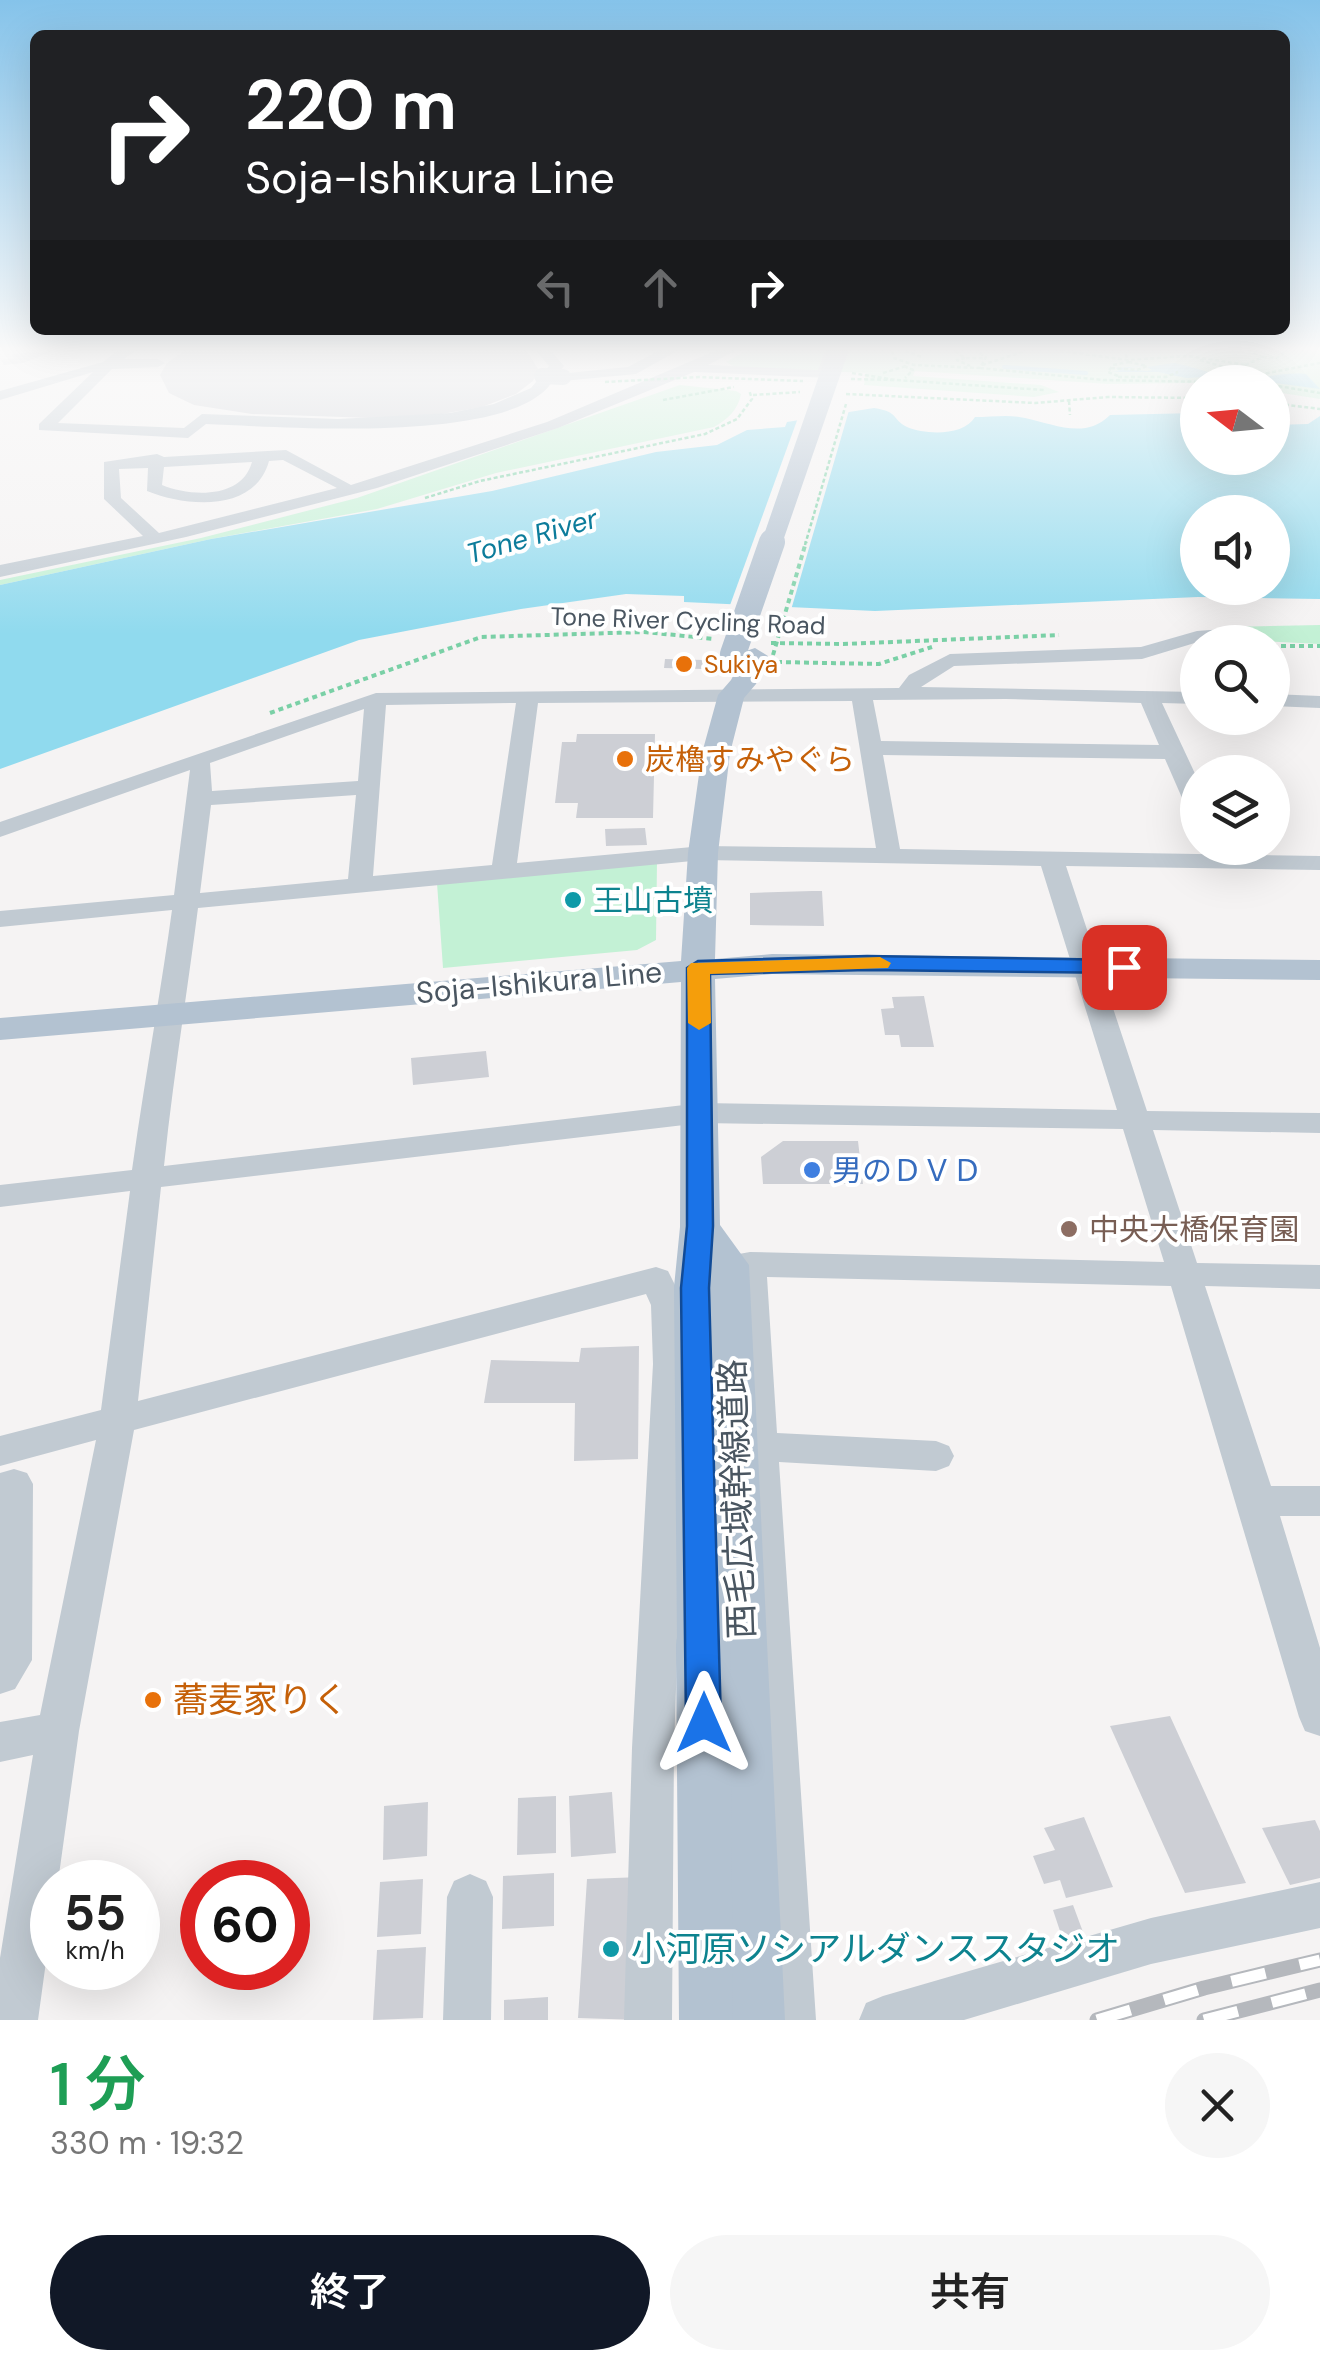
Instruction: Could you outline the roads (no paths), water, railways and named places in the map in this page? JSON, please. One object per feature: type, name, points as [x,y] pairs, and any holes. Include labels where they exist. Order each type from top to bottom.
[{"type":"main road","name":"西毛広域幹線道路","points":[[754,2020],[695,1288],[700,1226],[698,968],[702,852],[716,753],[731,694],[743,684],[808,445]]},
{"type":"main road","name":"西毛広域幹線道路","points":[[750,649],[824,445]]},
{"type":"main road","name":"Soja-Ishikura Line","points":[[0,1029],[698,968],[867,963],[1320,970]]},
{"type":"main road","points":[[700,1226],[739,1264]]},
{"type":"main road","name":"西毛広域幹線道路","points":[[706,2020],[739,1264]]},
{"type":"street","points":[[151,534],[113,499],[110,465],[160,445]]},
{"type":"street","points":[[156,490],[152,483],[163,445]]},
{"type":"street","points":[[173,445],[295,456],[343,485]]},
{"type":"street","points":[[0,571],[216,524],[357,488],[490,445]]},
{"type":"street","points":[[92,503],[156,490],[181,496],[227,494],[253,483],[262,456]]},
{"type":"street","points":[[227,494],[252,510]]},
{"type":"street","points":[[906,693],[916,680],[950,660],[1142,653],[1180,641]]},
{"type":"street","points":[[0,830],[376,699],[906,693],[1180,697]]},
{"type":"street","points":[[862,695],[888,854]]},
{"type":"street","points":[[1149,696],[1180,767]]},
{"type":"street","points":[[503,872],[528,697]]},
{"type":"street","points":[[360,885],[376,699]]},
{"type":"street","points":[[1290,702],[1317,706]]},
{"type":"street","points":[[870,748],[1173,752]]},
{"type":"street","points":[[14,2020],[58,1731],[118,1420],[146,1177],[200,799],[201,767],[194,762]]},
{"type":"street","points":[[200,799],[368,787]]},
{"type":"street","points":[[0,918],[702,852],[1051,858],[1180,856]]},
{"type":"street","points":[[1051,858],[1257,1501],[1320,1716]]},
{"type":"street","points":[[1290,861],[1320,863]]},
{"type":"street","points":[[0,1196],[701,1113],[1320,1123]]},
{"type":"street","points":[[792,2020],[762,1447],[739,1264],[1320,1276]]},
{"type":"street","points":[[0,1451],[656,1279],[668,1305],[670,1364],[652,1748],[648,2020]]},
{"type":"street","points":[[762,1447],[936,1456]]},
{"type":"street","points":[[0,1488],[14,1484],[12,1660],[0,1676]]},
{"type":"street","points":[[1257,1501],[1320,1501]]},
{"type":"street","points":[[0,1742],[58,1731]]},
{"type":"street","points":[[467,2020],[470,1897]]},
{"type":"street","points":[[883,2020],[1151,1941],[1320,1905]]},
{"type":"water","name":"Tone River","points":[[715,445],[1180,445],[1180,475],[1290,475],[1290,445],[1320,445],[1320,599],[1290,599],[1290,495],[1180,495],[1180,598],[875,611],[684,602],[684,596],[626,594],[521,609],[359,640],[0,769],[0,585],[211,539],[492,491],[656,452]]},
{"type":"railway","points":[[1097,2020],[1204,1988],[1320,1960]]},
{"type":"railway","points":[[1204,2020],[1320,1990]]},
{"type":"place","name":"Sukiya","points":[[684,664]]},
{"type":"place","name":"炭櫓すみやぐら","points":[[625,759]]},
{"type":"place","name":"王山古墳","points":[[573,900]]},
{"type":"place","name":"男のＤＶＤ","points":[[812,1170]]},
{"type":"place","name":"中央大橋保育園","points":[[1069,1229]]},
{"type":"place","name":"蕎麦家りく","points":[[153,1700]]},
{"type":"place","name":"小河原ソシアルダンススタジオ","points":[[611,1949]]}]
